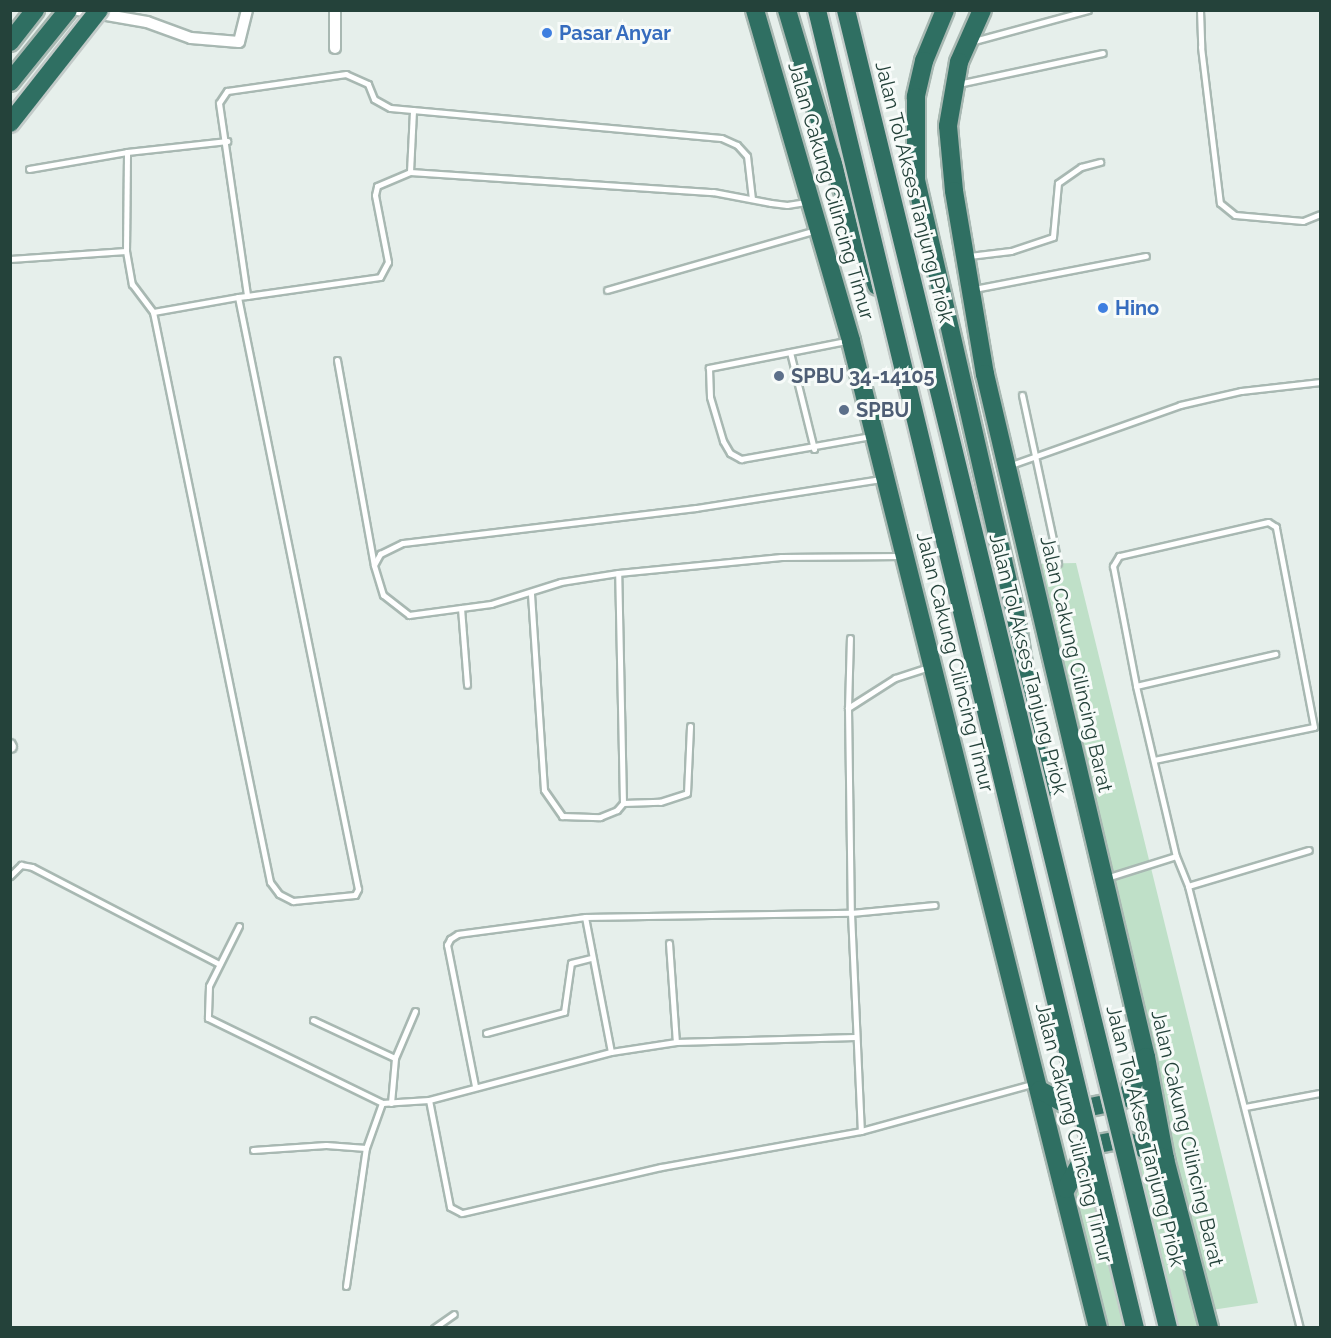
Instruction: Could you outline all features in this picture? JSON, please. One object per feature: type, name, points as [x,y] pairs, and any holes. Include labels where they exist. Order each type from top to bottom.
[{"type":"highway","points":[[10,42],[35,10]]},
{"type":"highway","points":[[10,82],[68,10]]},
{"type":"highway","name":"Jalan Cakung Cilincing Timur","points":[[755,10],[813,202],[851,341],[931,667],[1066,1189],[1098,1328]]},
{"type":"highway","points":[[787,10],[829,152],[894,329]]},
{"type":"highway","points":[[817,10],[1135,1328]]},
{"type":"highway","name":"Jalan Tol Akses Tanjung Priok","points":[[846,10],[1168,1328]]},
{"type":"highway","points":[[945,10],[924,61],[916,97],[916,180],[1014,607],[1035,728],[1049,845]]},
{"type":"highway","name":"Jalan Cakung Cilincing Barat","points":[[981,10],[953,85],[949,148],[985,374],[1146,1057],[1165,1159],[1209,1328]]},
{"type":"highway","points":[[10,123],[94,11]]},
{"type":"highway","points":[[1039,1086],[1076,1110],[1119,1101],[1127,1096],[1146,1057]]},
{"type":"highway","points":[[1066,1189],[1087,1151],[1098,1144],[1123,1139],[1165,1159]]},
{"type":"street","points":[[78,10],[147,22],[191,38],[239,42],[247,10]]},
{"type":"street","points":[[335,10],[335,48]]},
{"type":"lane","points":[[967,43],[1088,10]]},
{"type":"lane","points":[[1200,10],[1201,46],[1220,204],[1235,215],[1303,221],[1320,214]]},
{"type":"lane","points":[[953,85],[1103,53]]},
{"type":"lane","points":[[247,296],[227,141],[219,103],[227,91],[346,74],[368,84],[382,106],[721,138],[737,145],[747,156],[752,199]]},
{"type":"lane","points":[[410,172],[413,110]]},
{"type":"lane","points":[[29,169],[127,152],[227,141]]},
{"type":"lane","points":[[127,152],[126,251],[132,284],[153,312],[270,882],[279,894],[293,901],[355,895],[356,878],[238,297]]},
{"type":"lane","points":[[968,257],[1011,251],[1053,237],[1058,183],[1081,167],[1100,162]]},
{"type":"lane","points":[[153,312],[238,297],[380,278],[388,262],[375,195],[377,186],[410,172],[713,192],[787,204],[813,202]]},
{"type":"lane","points":[[607,290],[820,229]]},
{"type":"lane","points":[[10,259],[126,251]]},
{"type":"lane","points":[[973,290],[1146,256]]},
{"type":"lane","points":[[851,341],[709,368],[710,398],[723,441],[730,453],[741,459],[814,449],[873,436]]},
{"type":"lane","points":[[790,352],[814,449]]},
{"type":"lane","points":[[338,360],[374,565],[383,595],[409,615],[461,608],[531,594],[561,582],[618,573],[781,557],[904,555]]},
{"type":"lane","points":[[1007,467],[1180,405],[1241,391],[1320,382]]},
{"type":"lane","points":[[1022,395],[1033,457],[1058,563]]},
{"type":"lane","points":[[374,565],[380,554],[403,543],[696,508],[886,478]]},
{"type":"lane","points":[[1154,760],[1314,727],[1276,527],[1257,522],[1119,556],[1114,561],[1136,686],[1176,856],[1188,886],[1300,1328]]},
{"type":"lane","points":[[531,594],[544,790],[562,816],[600,817],[617,810],[623,802],[618,573]]},
{"type":"lane","points":[[461,608],[467,685]]},
{"type":"lane","points":[[850,638],[848,708],[851,913],[861,1131]]},
{"type":"lane","points":[[1136,686],[1275,654]]},
{"type":"lane","points":[[848,708],[895,678],[931,667]]},
{"type":"lane","points":[[623,802],[660,802],[687,793],[690,726]]},
{"type":"lane","points":[[1188,886],[1309,850]]},
{"type":"lane","points":[[1104,878],[1176,856]]},
{"type":"lane","points":[[10,876],[21,865],[32,867],[219,964]]},
{"type":"lane","points":[[475,1086],[447,945],[450,939],[458,934],[585,917],[851,913],[935,905]]},
{"type":"lane","points":[[585,917],[591,958],[611,1052]]},
{"type":"lane","points":[[239,926],[209,986],[206,1005],[208,1017],[216,1024],[382,1103],[429,1100],[475,1086],[611,1052],[676,1042],[855,1037]]},
{"type":"lane","points":[[669,943],[676,1042]]},
{"type":"lane","points":[[486,1033],[564,1012],[571,963],[591,958]]},
{"type":"lane","points":[[391,1103],[395,1058],[415,1011]]},
{"type":"lane","points":[[313,1020],[395,1058]]},
{"type":"lane","points":[[429,1100],[450,1207],[462,1213],[662,1167],[861,1131],[1039,1086]]},
{"type":"lane","points":[[1245,1107],[1320,1093]]},
{"type":"lane","points":[[346,1286],[366,1148],[382,1103]]},
{"type":"lane","points":[[252,1150],[326,1144],[366,1148]]},
{"type":"lane","points":[[434,1328],[454,1314]]},
{"type":"green space","points":[[1076,563],[1258,1303],[1205,1311],[1209,1327],[1168,1327],[1119,1139],[1165,1158],[1030,564]]},
{"type":"green space","points":[[1087,1151],[1135,1327],[1098,1327],[1066,1189]]},
{"type":"place","name":"Pasar Anyar","points":[[547,33]]},
{"type":"place","name":"Hino","points":[[1103,308]]},
{"type":"place","name":"SPBU 34-14105","points":[[779,376]]},
{"type":"place","name":"SPBU","points":[[844,410]]}]
